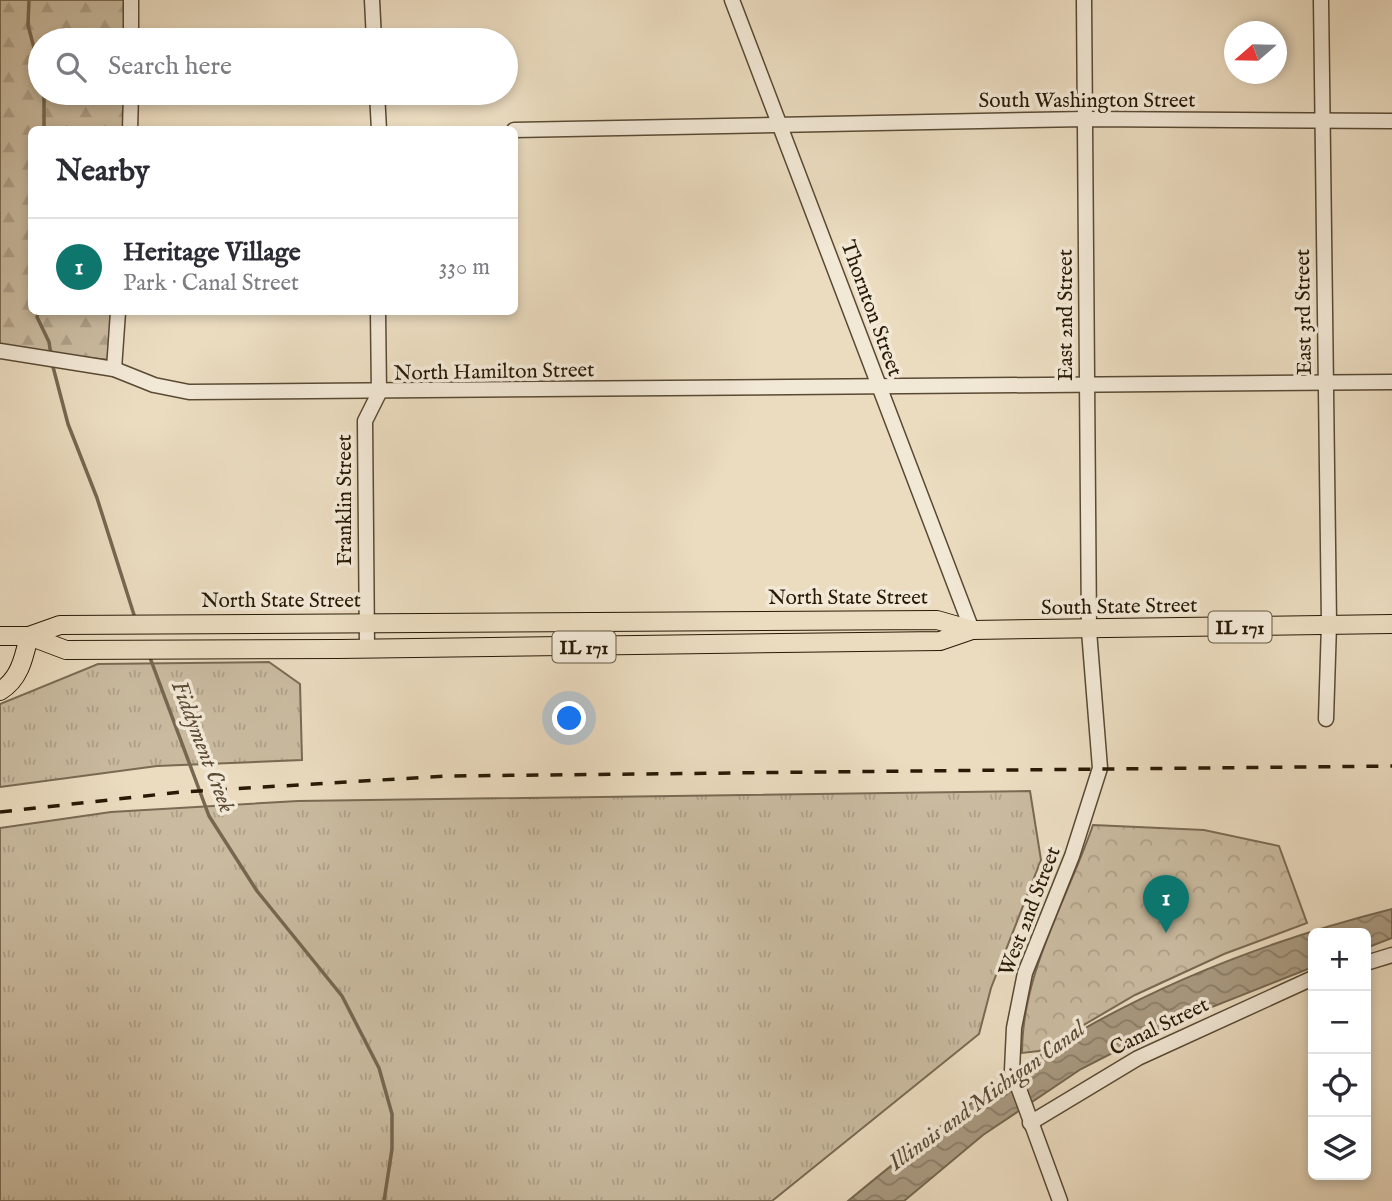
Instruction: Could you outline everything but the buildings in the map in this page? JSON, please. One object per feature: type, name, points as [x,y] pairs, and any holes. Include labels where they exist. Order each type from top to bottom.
[{"type":"main road","name":"North State Street","points":[[0,636],[29,636],[60,625],[185,624],[937,620],[972,630]]},
{"type":"main road","name":"South State Street","points":[[972,630],[1089,631],[1392,624]]},
{"type":"main road","name":"North State Street","points":[[29,636],[66,650],[367,649],[940,641],[972,630]]},
{"type":"main road","points":[[0,691],[8,686],[22,667],[29,636]]},
{"type":"street","points":[[131,0],[131,28]]},
{"type":"street","points":[[372,0],[373,28]]},
{"type":"street","name":"Thornton Street","points":[[732,0],[972,630]]},
{"type":"street","name":"East 2nd Street","points":[[1084,0],[1089,631]]},
{"type":"street","name":"East 3rd Street","points":[[1321,0],[1329,624],[1326,719]]},
{"type":"street","points":[[131,105],[131,126]]},
{"type":"street","points":[[378,105],[379,126]]},
{"type":"street","name":"South Washington Street","points":[[518,130],[1085,119],[1392,121]]},
{"type":"street","points":[[114,369],[118,315]]},
{"type":"street","name":"Franklin Street","points":[[367,649],[365,421],[379,393],[378,315]]},
{"type":"street","name":"North Hamilton Street","points":[[0,351],[114,369],[154,385],[189,392],[379,393],[1087,383],[1392,382]]},
{"type":"street","name":"West 2nd Street","points":[[1060,1201],[1012,1070],[1014,1028],[1025,973],[1072,856],[1100,768],[1089,631]]},
{"type":"street","points":[[1371,962],[1392,956]]},
{"type":"street","name":"Canal Street","points":[[1030,1123],[1138,1058],[1308,980]]},
{"type":"green space","points":[[0,0],[126,0],[127,28],[28,28],[28,105],[127,105],[127,126],[28,126],[28,315],[113,315],[109,360],[0,348]]},
{"type":"green space","points":[[269,662],[300,684],[302,760],[157,766],[0,787],[0,704],[98,664]]},
{"type":"green space","points":[[1030,791],[1041,860],[991,988],[979,1034],[772,1201],[0,1201],[0,828],[111,812],[298,801]]},
{"type":"green space","points":[[1093,825],[1204,830],[1279,846],[1307,923],[1224,954],[1135,995],[1039,1051],[1022,1053],[1029,994],[1038,965]]},
{"type":"water","name":"Illinois and Michigan Canal","points":[[1392,909],[1392,938],[1371,946],[1371,928],[1325,928]]},
{"type":"water","name":"Illinois and Michigan Canal","points":[[1308,933],[1308,969],[1169,1024],[1081,1069],[983,1135],[904,1201],[848,1201],[990,1090],[1080,1031],[1193,975]]},
{"type":"waterway","name":"Fiddyment Creek","points":[[29,0],[29,28]]},
{"type":"waterway","name":"Fiddyment Creek","points":[[44,105],[44,126]]},
{"type":"waterway","name":"Fiddyment Creek","points":[[37,315],[49,342],[51,355]]},
{"type":"waterway","name":"Fiddyment Creek","points":[[52,363],[68,424],[97,498],[135,618]]},
{"type":"waterway","name":"Fiddyment Creek","points":[[149,655],[209,816],[257,891],[342,996],[379,1068],[392,1114],[392,1149],[384,1201]]},
{"type":"railway","points":[[0,812],[181,792],[447,776],[1392,766]]},
{"type":"place","name":"Heritage Village","points":[[1166,933]]}]
